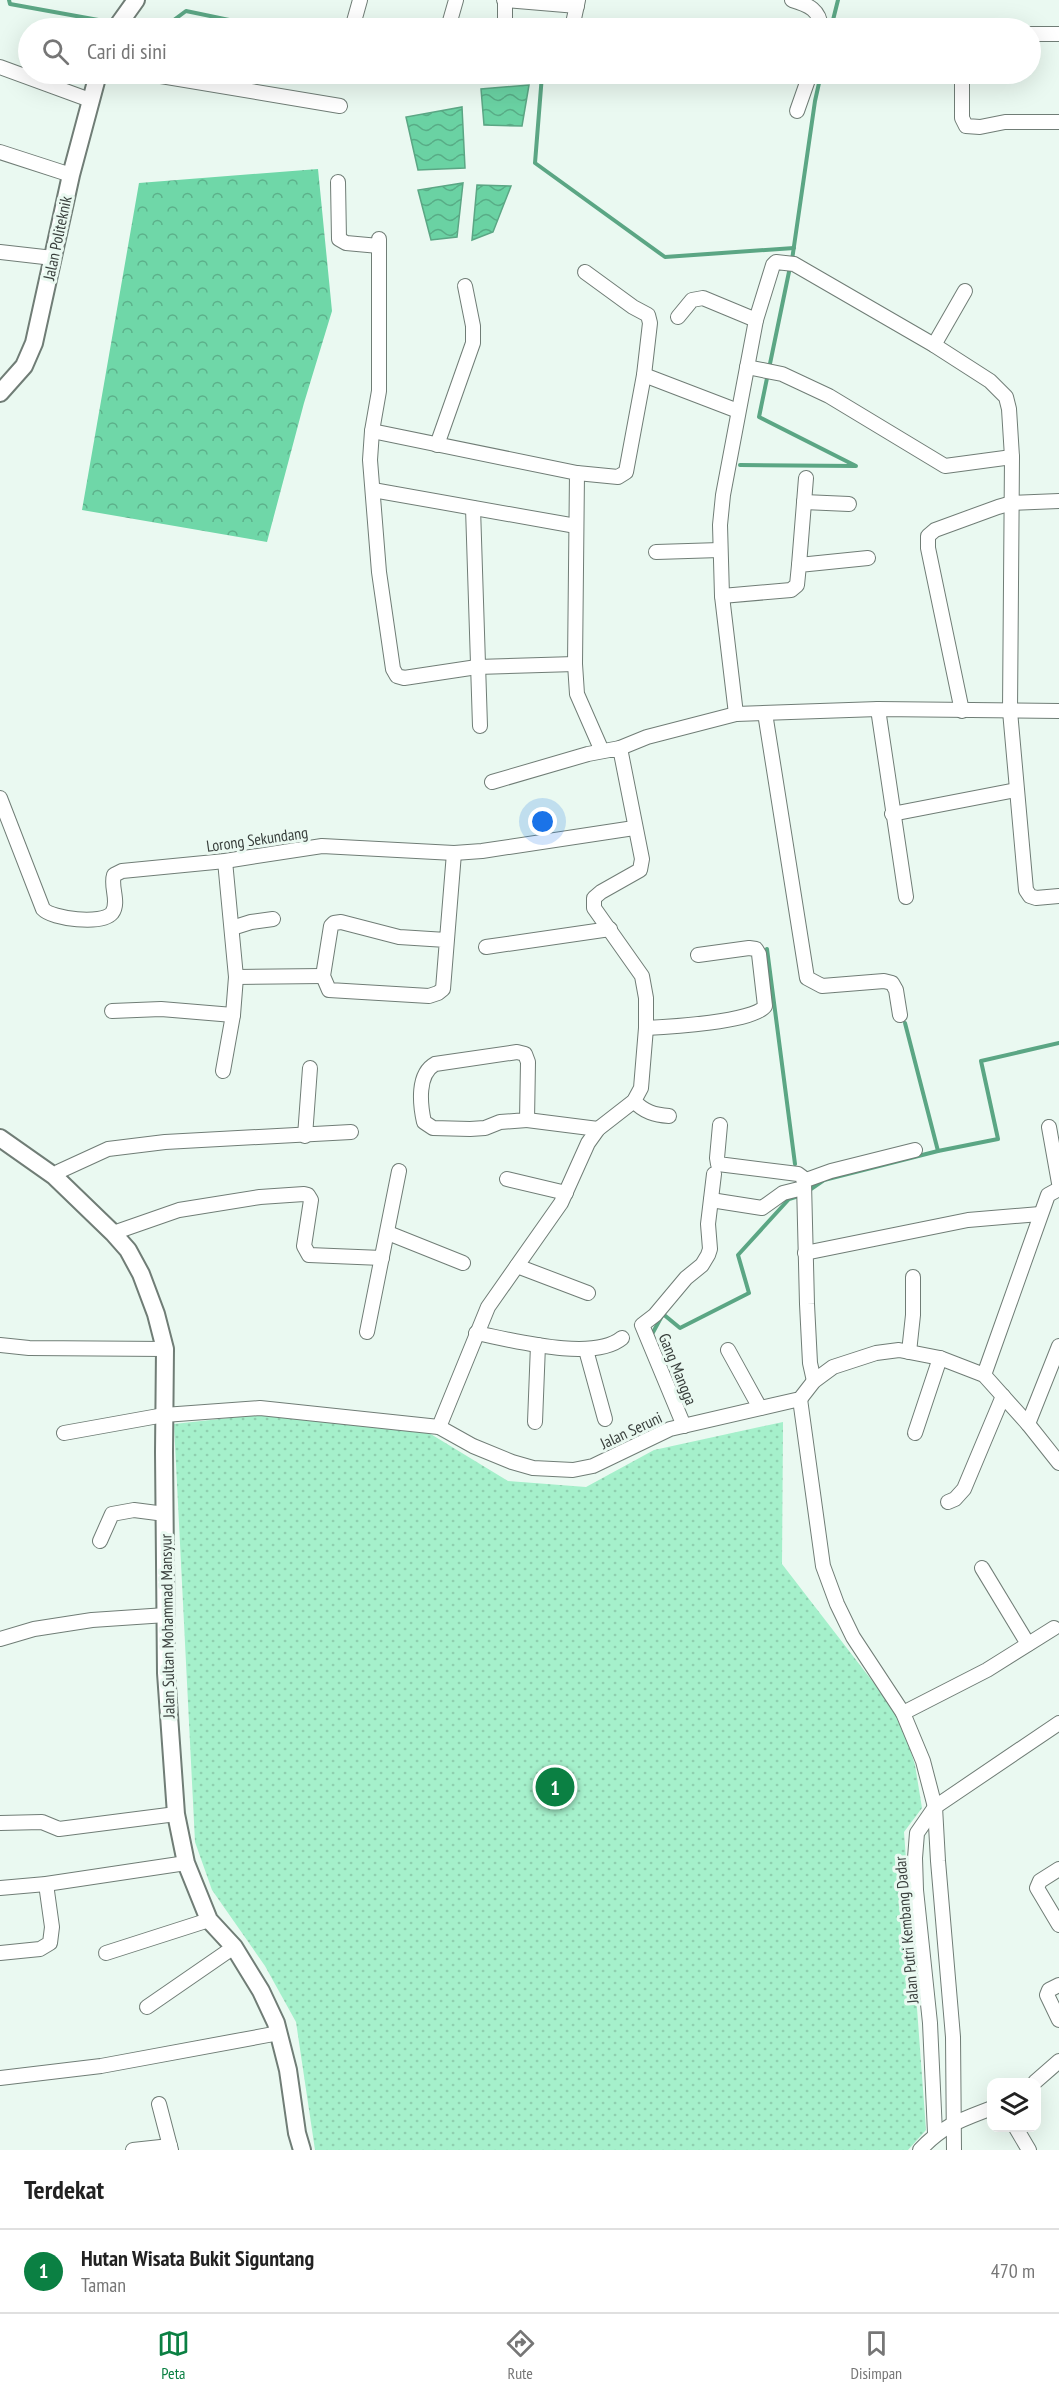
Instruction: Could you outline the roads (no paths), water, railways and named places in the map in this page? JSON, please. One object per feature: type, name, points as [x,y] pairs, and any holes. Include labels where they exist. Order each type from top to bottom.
[{"type":"street","points":[[123,18],[136,0]]},
{"type":"street","points":[[355,18],[360,0]]},
{"type":"street","points":[[450,18],[456,0]]},
{"type":"street","points":[[505,18],[505,0],[578,3],[574,18]]},
{"type":"street","points":[[792,0],[814,9],[819,18]]},
{"type":"street","points":[[1041,34],[1059,34]]},
{"type":"street","points":[[0,68],[18,74]]},
{"type":"street","points":[[45,84],[90,100]]},
{"type":"street","name":"Jalan Politeknik","points":[[0,393],[24,366],[30,355],[71,175],[95,84]]},
{"type":"street","points":[[209,84],[340,106]]},
{"type":"street","points":[[797,111],[806,84]]},
{"type":"street","points":[[962,84],[962,118],[966,126],[980,127],[1005,122],[1059,122]]},
{"type":"street","points":[[0,152],[71,175]]},
{"type":"street","points":[[338,182],[339,239],[346,243],[379,243],[379,391],[370,460],[379,572],[393,669],[397,676],[404,678],[477,667],[575,664]]},
{"type":"street","points":[[0,252],[52,258]]},
{"type":"street","points":[[736,714],[722,596],[720,550],[723,495],[738,411],[760,368],[756,320],[773,265],[776,262],[789,263],[934,345],[990,381],[1006,396],[1012,457],[1010,711],[1026,890],[1030,896],[1036,898],[1059,896]]},
{"type":"street","points":[[372,431],[577,472],[618,477],[626,472],[644,375],[649,339],[649,317],[585,272]]},
{"type":"street","points":[[437,445],[473,343],[473,326],[465,286]]},
{"type":"street","points":[[934,345],[965,291]]},
{"type":"street","points":[[678,317],[692,300],[703,298],[756,320]]},
{"type":"street","points":[[760,368],[847,406],[945,466],[1012,457]]},
{"type":"street","points":[[644,375],[738,411]]},
{"type":"street","points":[[577,472],[575,664],[577,694],[602,751]]},
{"type":"street","points":[[722,596],[790,590],[797,585],[806,478]]},
{"type":"street","points":[[373,490],[576,526]]},
{"type":"street","points":[[962,711],[927,538],[930,533],[942,527],[1012,503],[1059,501]]},
{"type":"street","points":[[804,502],[849,504]]},
{"type":"street","points":[[473,508],[480,726]]},
{"type":"street","points":[[656,552],[720,550]]},
{"type":"street","points":[[799,565],[868,558]]},
{"type":"street","points":[[878,709],[906,897]]},
{"type":"street","points":[[492,782],[736,714],[878,709],[1059,711]]},
{"type":"street","points":[[765,713],[807,978],[822,986],[884,981],[892,983],[896,990],[900,1015]]},
{"type":"street","points":[[439,1427],[488,1307],[561,1203],[588,1143],[598,1129],[634,1101],[641,1088],[646,1028],[646,998],[642,976],[594,908],[594,898],[640,870],[642,859],[634,828],[620,748]]},
{"type":"street","points":[[892,814],[1016,790]]},
{"type":"street","name":"Lorong Sekundang","points":[[0,798],[43,909],[51,915],[96,920],[109,916],[115,904],[112,881],[114,875],[122,871],[225,861],[322,846],[454,853],[482,851],[634,828]]},
{"type":"street","points":[[446,940],[399,937],[334,922],[323,976],[329,990],[429,996],[443,989],[454,853]]},
{"type":"street","points":[[223,1071],[233,1015],[236,977],[225,861]]},
{"type":"street","points":[[232,928],[273,919]]},
{"type":"street","points":[[486,947],[610,928]]},
{"type":"street","points":[[646,1028],[734,1019],[757,1014],[763,1010],[764,997],[759,954],[756,949],[698,955]]},
{"type":"street","points":[[236,977],[323,976]]},
{"type":"street","points":[[112,1011],[160,1009],[233,1015]]},
{"type":"street","points":[[527,1120],[528,1062],[525,1054],[517,1052],[435,1064],[424,1074],[422,1114],[424,1122],[430,1127],[477,1129],[500,1122],[527,1120],[598,1129]]},
{"type":"street","points":[[305,1136],[310,1068]]},
{"type":"street","points":[[634,1101],[640,1107],[655,1114],[669,1116]]},
{"type":"street","points":[[720,1125],[718,1164],[798,1174],[804,1190],[810,1363],[814,1381]]},
{"type":"street","points":[[1049,1127],[1059,1183]]},
{"type":"street","points":[[54,1176],[108,1149],[165,1142],[351,1132]]},
{"type":"street","name":"Jalan Sultan Mohammad Mansyur","points":[[0,1138],[54,1176],[113,1233],[128,1250],[141,1274],[156,1314],[165,1349],[166,1673],[176,1814],[186,1863],[209,1920],[234,1947],[261,1991],[279,2033],[302,2150]]},
{"type":"street","points":[[714,1174],[711,1200],[762,1208],[783,1193],[804,1190],[831,1171],[915,1150]]},
{"type":"street","points":[[367,1332],[399,1171]]},
{"type":"street","points":[[507,1179],[566,1193]]},
{"type":"street","points":[[984,1375],[1040,1214],[1048,1195],[1059,1189]]},
{"type":"street","points":[[113,1233],[179,1210],[260,1197],[304,1194],[308,1195],[311,1200],[304,1246],[306,1253],[315,1256],[382,1258]]},
{"type":"street","name":"Gang Mangga","points":[[684,1426],[642,1325],[655,1315],[686,1278],[702,1265],[708,1255],[711,1200]]},
{"type":"street","points":[[805,1253],[968,1220],[1040,1214]]},
{"type":"street","points":[[387,1233],[463,1263]]},
{"type":"street","points":[[517,1266],[588,1293]]},
{"type":"street","points":[[909,1352],[913,1315],[913,1277]]},
{"type":"street","points":[[476,1334],[538,1345],[586,1350],[612,1345],[622,1338]]},
{"type":"street","points":[[0,1345],[29,1348],[165,1349]]},
{"type":"street","points":[[535,1422],[538,1345]]},
{"type":"street","points":[[1028,1424],[1057,1362],[1059,1347]]},
{"type":"street","points":[[586,1350],[605,1419]]},
{"type":"street","points":[[728,1350],[760,1408]]},
{"type":"street","points":[[954,2150],[953,2037],[935,1807],[923,1761],[903,1713],[853,1637],[837,1604],[824,1566],[800,1399],[814,1381],[833,1367],[851,1359],[899,1350],[940,1358],[984,1375],[1059,1463]]},
{"type":"street","points":[[915,1433],[940,1358]]},
{"type":"street","points":[[948,1502],[964,1490],[1003,1396]]},
{"type":"street","name":"Jalan Seruni","points":[[64,1433],[164,1415],[260,1408],[439,1427],[473,1446],[512,1462],[533,1468],[573,1470],[593,1466],[654,1435],[800,1399]]},
{"type":"street","points":[[100,1541],[112,1514],[134,1510],[165,1514]]},
{"type":"street","points":[[982,1568],[1028,1644]]},
{"type":"street","points":[[0,1639],[34,1629],[92,1620],[166,1615]]},
{"type":"street","points":[[903,1713],[987,1670],[1054,1628]]},
{"type":"street","name":"Jalan Putri Kembang Dadar","points":[[935,2133],[930,2023],[915,1858],[917,1833],[935,1807],[1059,1723]]},
{"type":"street","points":[[0,1823],[42,1822],[60,1829],[176,1814]]},
{"type":"street","points":[[0,1888],[46,1884],[186,1863]]},
{"type":"street","points":[[1059,1869],[1040,1881],[1037,1888],[1059,1924]]},
{"type":"street","points":[[0,1953],[40,1948],[50,1943],[52,1927],[46,1884]]},
{"type":"street","points":[[106,1953],[209,1920]]},
{"type":"street","points":[[147,2007],[234,1947]]},
{"type":"street","points":[[1059,1985],[1049,1990],[1047,1995],[1059,2020]]},
{"type":"street","points":[[0,2078],[101,2066],[279,2033]]},
{"type":"street","points":[[1040,2078],[1059,2061]]},
{"type":"street","points":[[133,2150],[170,2148],[159,2104]]},
{"type":"street","points":[[920,2150],[935,2133],[954,2122],[987,2110]]},
{"type":"street","points":[[1019,2132],[1029,2150]]},
{"type":"water","points":[[529,85],[522,126],[484,125],[481,89]]},
{"type":"water","points":[[462,107],[465,168],[418,170],[406,117]]},
{"type":"water","points":[[463,183],[457,237],[431,240],[418,190]]},
{"type":"water","points":[[477,185],[511,186],[493,232],[472,240]]},
{"type":"waterway","points":[[9,0],[10,4],[87,18]]},
{"type":"waterway","points":[[834,18],[838,0]]},
{"type":"waterway","points":[[177,18],[186,11],[220,18]]},
{"type":"waterway","points":[[541,84],[535,163],[665,257],[794,248]]},
{"type":"waterway","points":[[792,260],[819,84]]},
{"type":"waterway","points":[[740,465],[856,466],[759,417],[790,267]]},
{"type":"waterway","points":[[767,949],[795,1164]]},
{"type":"waterway","points":[[905,1023],[938,1151]]},
{"type":"waterway","points":[[808,1191],[824,1180],[938,1151],[998,1139],[981,1061],[1059,1043]]},
{"type":"waterway","points":[[651,1336],[663,1314],[680,1328],[749,1293],[738,1255],[789,1199],[802,1195]]},
{"type":"place","name":"Hutan Wisata Bukit Siguntang","points":[[555,1787]]}]
